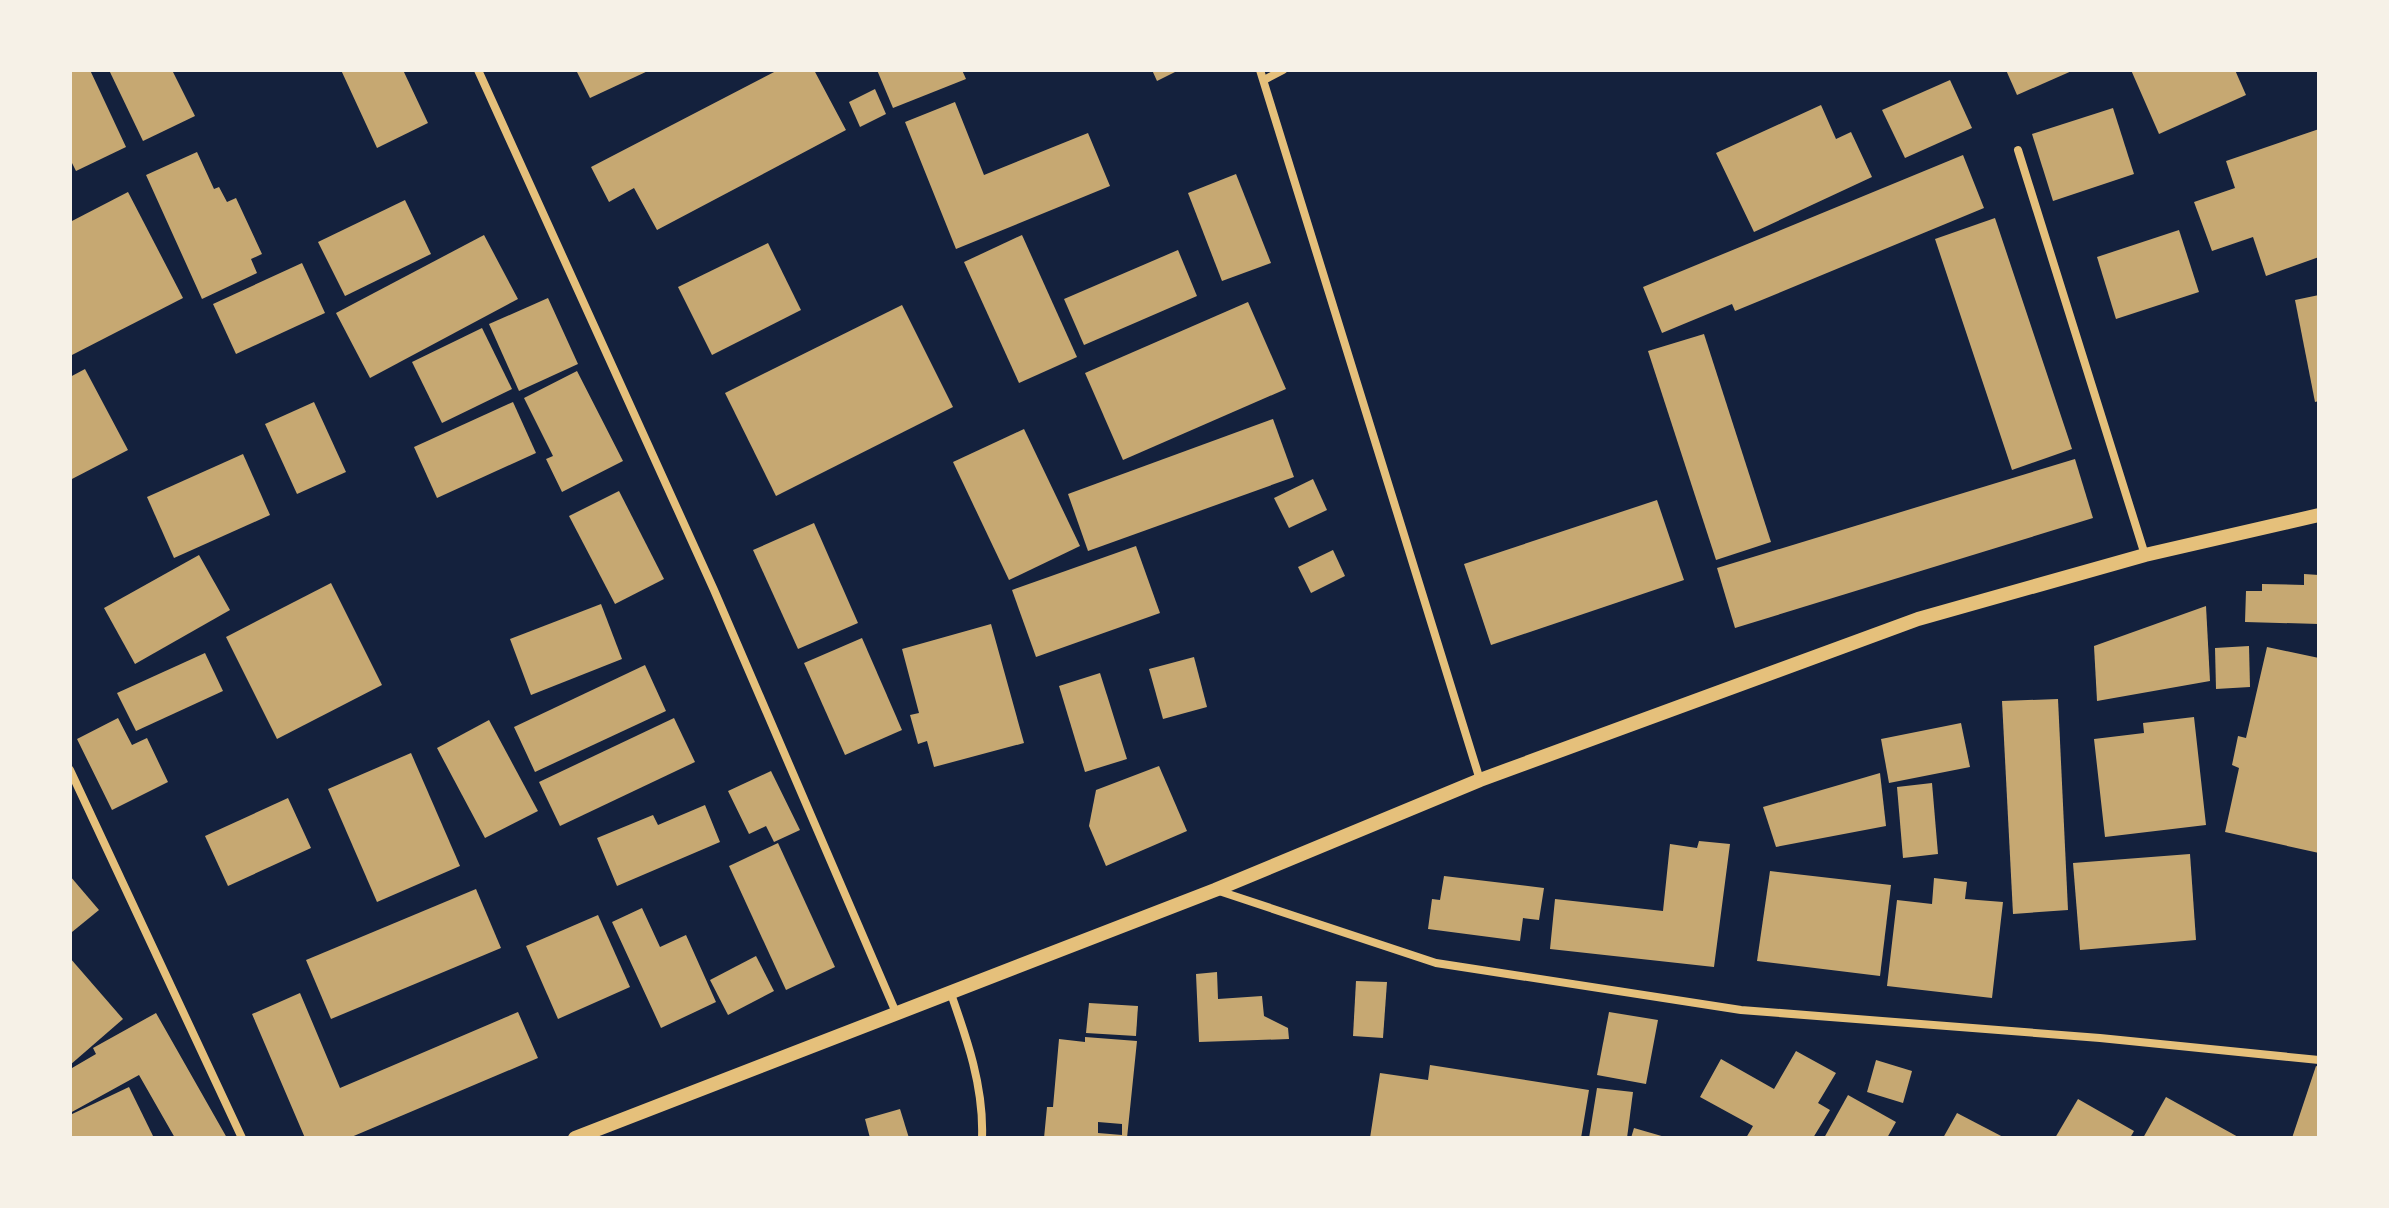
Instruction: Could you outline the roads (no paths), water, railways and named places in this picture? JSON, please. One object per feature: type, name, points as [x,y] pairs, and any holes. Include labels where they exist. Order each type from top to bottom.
[{"type":"street","points":[[478,70],[714,590],[897,1015]]},
{"type":"street","points":[[1260,70],[1480,780]]},
{"type":"street","points":[[1264,80],[1283,70]]},
{"type":"street","points":[[2018,150],[2145,555]]},
{"type":"street","points":[[575,1138],[897,1015],[949,990],[1215,890],[1480,780],[1918,619],[2145,555],[2319,515]]},
{"type":"street","points":[[70,770],[242,1138]]},
{"type":"street","points":[[1215,890],[1436,963],[1467,968],[1741,1010],[2100,1038],[2319,1060]]},
{"type":"street","points":[[949,990],[971,1050],[983,1114],[982,1138]]}]
